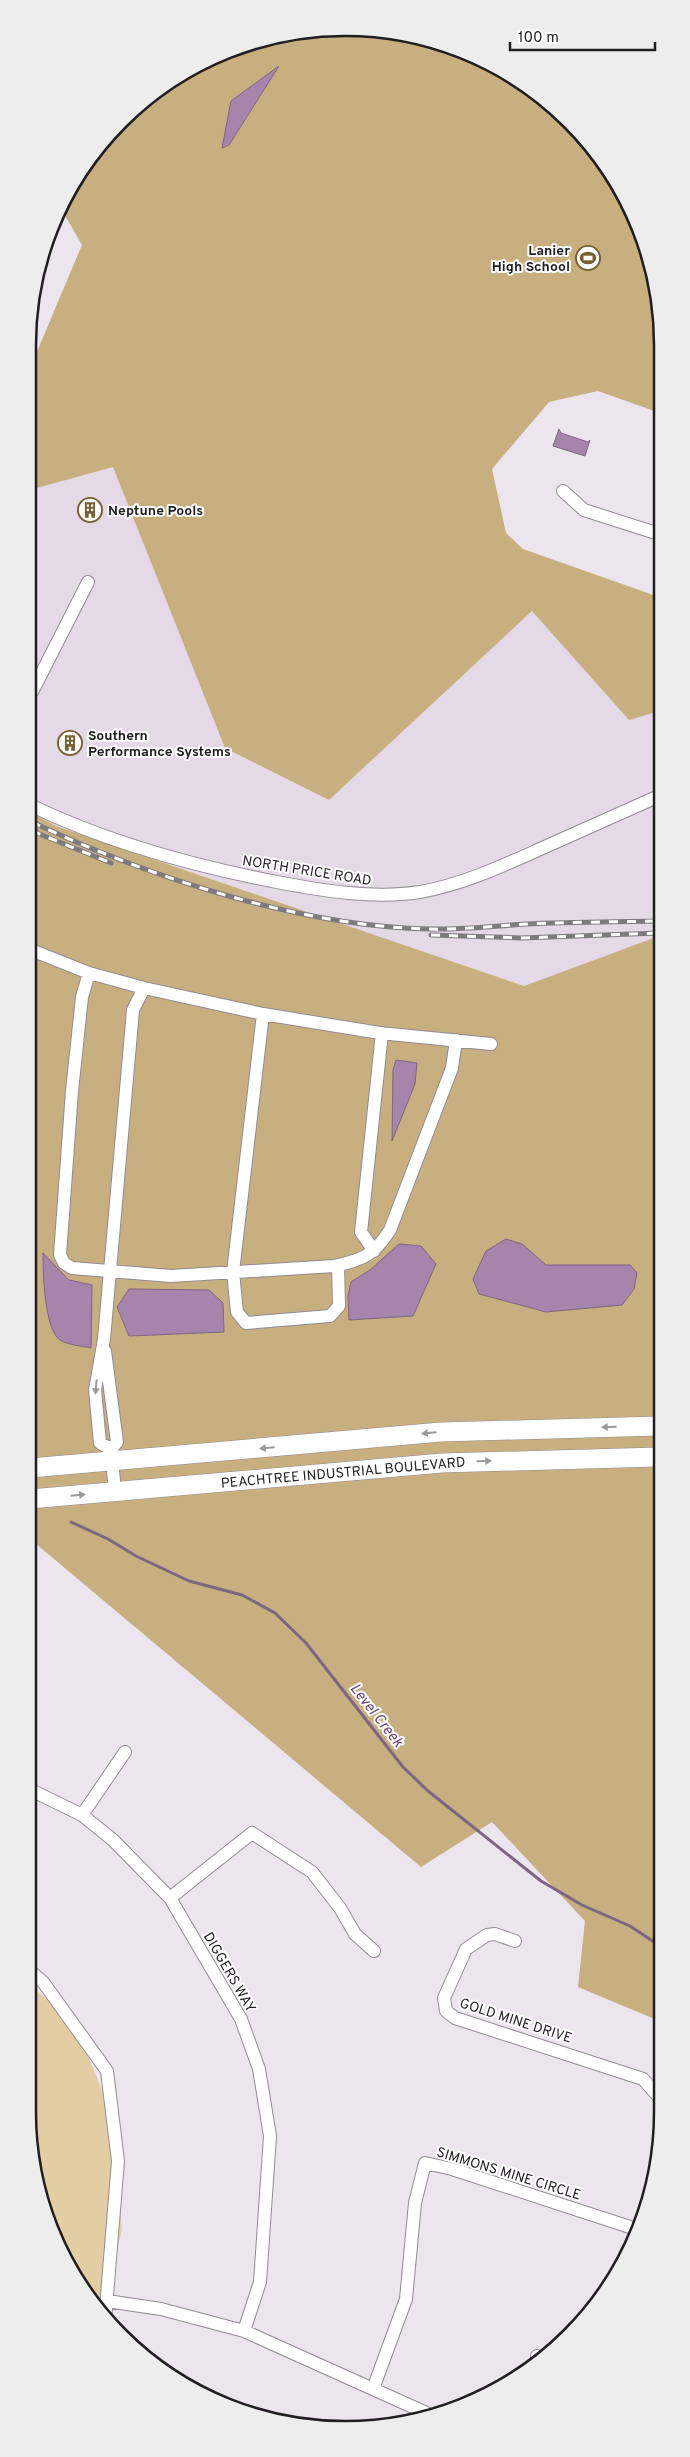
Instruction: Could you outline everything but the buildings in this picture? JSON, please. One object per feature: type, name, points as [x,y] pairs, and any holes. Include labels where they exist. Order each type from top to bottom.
[{"type":"highway","points":[[36,1467],[112,1455],[440,1432],[654,1426]]},
{"type":"highway","name":"PEACHTREE INDUSTRIAL BOULEVARD","points":[[36,1499],[442,1463],[654,1456]]},
{"type":"street","points":[[563,491],[584,510],[654,532]]},
{"type":"street","points":[[36,684],[88,582]]},
{"type":"street","name":"NORTH PRICE ROAD","points":[[36,808],[58,818],[132,845],[229,873],[314,889],[384,896],[422,892],[481,874],[654,798]]},
{"type":"street","points":[[36,952],[89,973],[144,988],[263,1014],[382,1033],[491,1044]]},
{"type":"street","points":[[89,973],[82,998],[74,1073],[60,1255],[64,1263],[72,1268],[171,1276],[338,1265],[356,1262],[374,1251],[390,1230],[452,1068],[456,1040]]},
{"type":"street","points":[[116,1492],[112,1455],[100,1443],[94,1390],[104,1339],[133,1010],[144,988]]},
{"type":"street","points":[[263,1014],[233,1272],[237,1312],[246,1323],[330,1316],[339,1306],[338,1265]]},
{"type":"street","points":[[374,1251],[361,1232],[382,1033]]},
{"type":"street","points":[[82,1815],[125,1752]]},
{"type":"street","name":"DIGGERS WAY","points":[[36,1792],[82,1815],[114,1840],[170,1898],[241,2019],[259,2069],[270,2136],[260,2282],[244,2331]]},
{"type":"street","points":[[170,1898],[252,1833],[312,1872],[340,1908],[355,1934],[374,1950]]},
{"type":"street","name":"GOLD MINE DRIVE","points":[[515,1940],[495,1934],[487,1935],[466,1950],[444,1998],[446,2011],[455,2018],[643,2079],[654,2092]]},
{"type":"street","points":[[36,1976],[43,1982],[107,2071],[118,2161],[106,2308]]},
{"type":"street","name":"SIMMONS MINE CIRCLE","points":[[373,2389],[406,2298],[415,2203],[425,2163],[452,2169],[631,2227]]},
{"type":"street","points":[[107,2301],[161,2309],[244,2331],[422,2411]]},
{"type":"shaded area","points":[[345,36],[405,42],[444,53],[482,68],[517,88],[549,113],[577,141],[602,173],[622,208],[637,246],[648,285],[651,305],[654,345],[654,411],[598,391],[549,402],[492,469],[506,533],[523,549],[654,595],[654,712],[629,720],[532,611],[329,800],[225,748],[113,467],[36,488],[36,354],[82,245],[65,215],[88,173],[113,141],[141,113],[173,88],[208,68],[265,47],[305,39]]},
{"type":"shaded area","points":[[279,66],[229,145],[222,148],[231,101]]},
{"type":"shaded area","points":[[559,429],[561,433],[588,442],[590,440],[585,456],[553,446]]},
{"type":"shaded area","points":[[113,466],[225,748],[329,800],[532,611],[629,720],[654,712],[654,938],[524,986],[56,826],[36,815],[36,488]]},
{"type":"shaded area","points":[[36,815],[56,826],[524,986],[654,938],[654,2019],[578,1987],[585,1921],[492,1822],[421,1867],[36,1544]]},
{"type":"shaded area","points":[[396,1060],[417,1063],[415,1084],[392,1141],[393,1070]]},
{"type":"shaded area","points":[[506,1239],[522,1244],[546,1265],[630,1265],[637,1273],[634,1289],[622,1305],[546,1312],[479,1294],[473,1279],[486,1251]]},
{"type":"shaded area","points":[[399,1244],[421,1246],[436,1264],[413,1316],[349,1320],[348,1296],[351,1282],[370,1270]]},
{"type":"shaded area","points":[[43,1253],[69,1280],[92,1285],[91,1348],[63,1342],[55,1334],[46,1299]]},
{"type":"shaded area","points":[[129,1289],[209,1290],[223,1303],[224,1332],[129,1336],[117,1307]]},
{"type":"shaded area","points":[[36,1990],[75,2024],[111,2112],[122,2230],[103,2304],[88,2284],[68,2249],[53,2211],[42,2172],[36,2112]]},
{"type":"waterway","name":"Level Creek","points":[[71,1522],[189,1581],[242,1595],[275,1613],[306,1643],[403,1767],[428,1791],[541,1881],[582,1905],[630,1926],[654,1942]]},
{"type":"railway","points":[[36,824],[77,842],[174,879],[225,895],[328,919],[379,926],[428,929],[543,923],[654,921]]},
{"type":"railway","points":[[36,833],[111,863]]},
{"type":"railway","points":[[431,935],[522,938],[654,933]]},
{"type":"place","name":"Lanier High School","points":[[588,258]]},
{"type":"place","name":"Neptune Pools","points":[[90,510]]},
{"type":"place","name":"Southern Performance Systems","points":[[70,743]]}]
